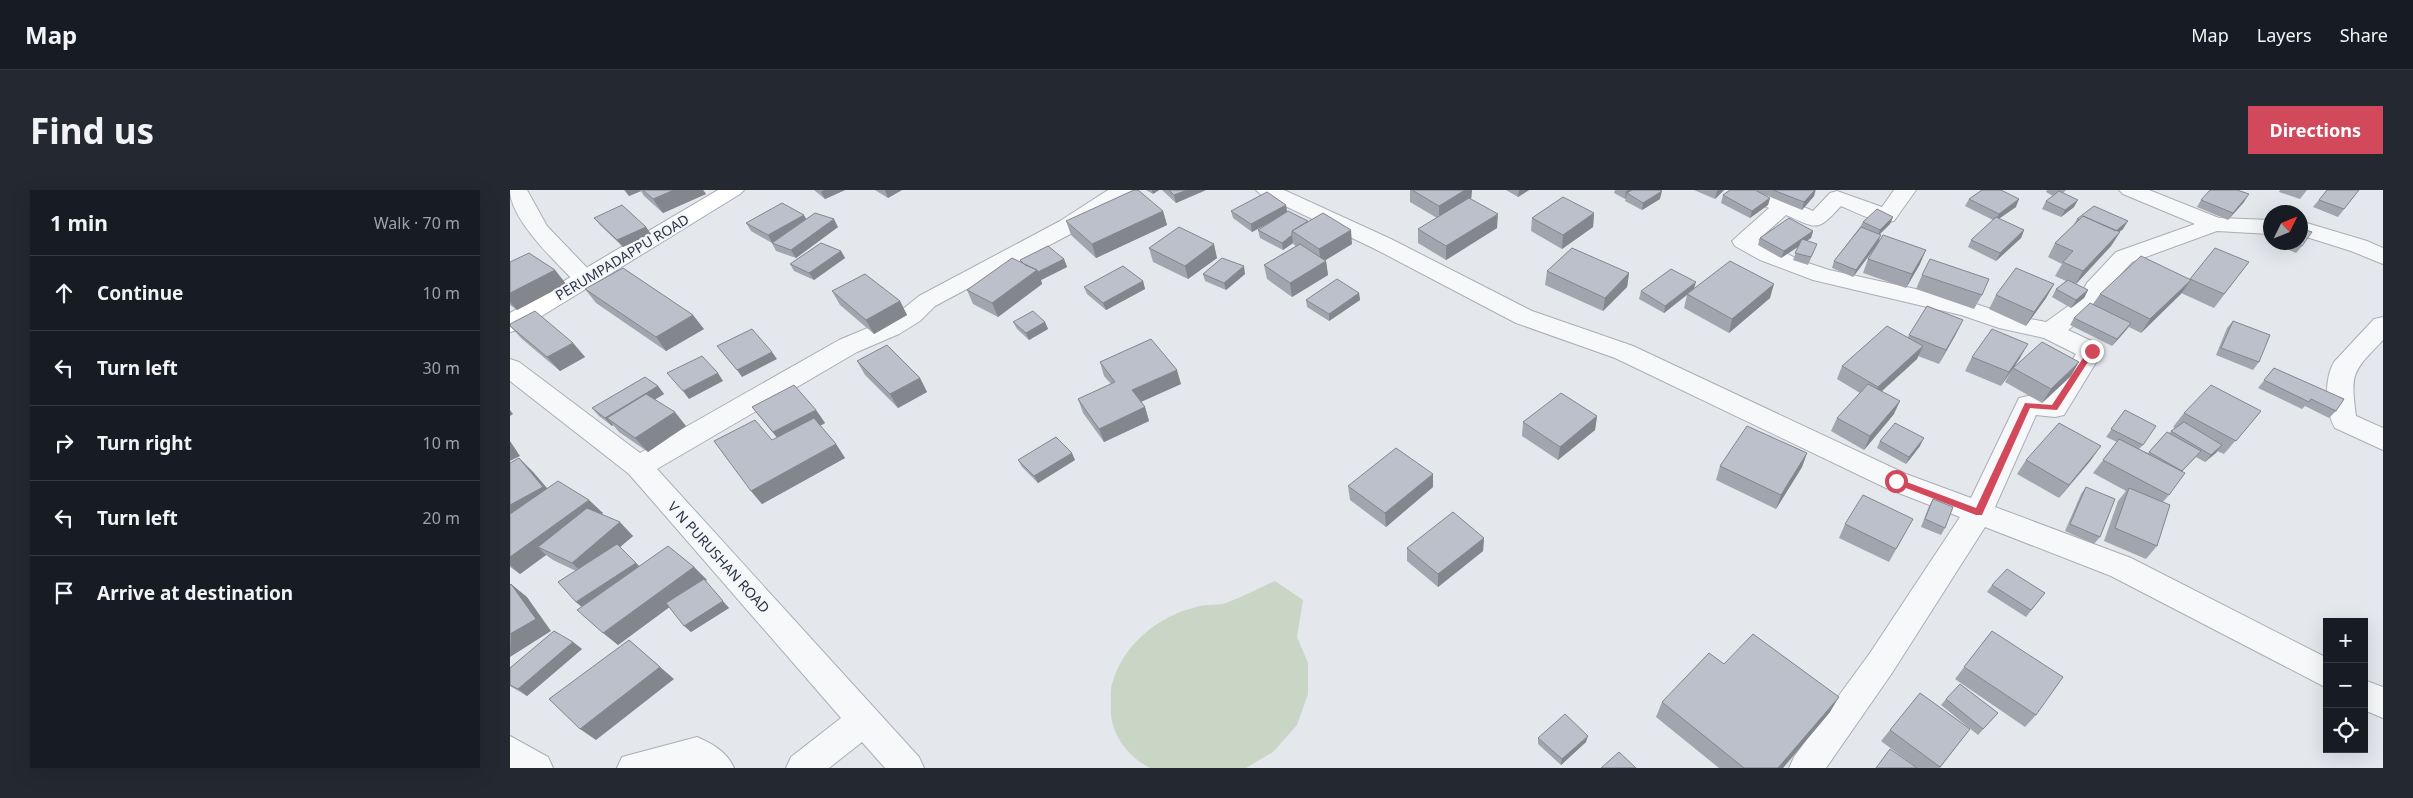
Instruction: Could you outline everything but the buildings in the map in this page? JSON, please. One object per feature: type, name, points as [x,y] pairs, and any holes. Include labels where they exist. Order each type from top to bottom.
[{"type":"main road","name":"PERUMPADAPPU ROAD","points":[[510,324],[733,190]]},
{"type":"street","points":[[516,190],[538,229],[585,279]]},
{"type":"street","points":[[639,467],[848,346],[862,342],[918,312],[926,301],[1068,226],[1122,190]]},
{"type":"street","points":[[1267,190],[1383,244],[1524,317],[1624,352],[1896,481],[2121,567],[2323,672]]},
{"type":"street","points":[[1746,190],[1816,220],[1837,196],[1886,216],[1906,190]]},
{"type":"street","points":[[2130,190],[2215,224],[2263,227]]},
{"type":"street","points":[[1783,207],[1743,241],[1764,254],[1810,272],[1963,308],[2003,321],[2050,331],[2092,351],[2054,408],[2028,405],[1979,512],[1881,663],[1806,768]]},
{"type":"street","points":[[2050,331],[2087,304],[2095,288],[2124,257],[2215,224]]},
{"type":"street","points":[[2308,230],[2359,246],[2383,257]]},
{"type":"street","points":[[2383,325],[2343,368],[2340,390],[2344,421],[2383,440]]},
{"type":"street","name":"V N PURUSHAN ROAD","points":[[510,368],[639,467],[907,768]]},
{"type":"street","points":[[2368,696],[2383,703]]},
{"type":"street","points":[[803,768],[864,720]]},
{"type":"street","points":[[634,768],[696,753],[717,768]]},
{"type":"green space","points":[[1275,581],[1303,600],[1297,637],[1308,663],[1308,694],[1297,725],[1273,752],[1246,768],[1150,768],[1134,757],[1122,743],[1113,726],[1111,716],[1111,687],[1117,670],[1133,645],[1155,625],[1168,617],[1199,606],[1226,603]]},
{"type":"route","points":[[1896,481],[1979,512],[2028,405],[2054,408],[2092,351]]}]
